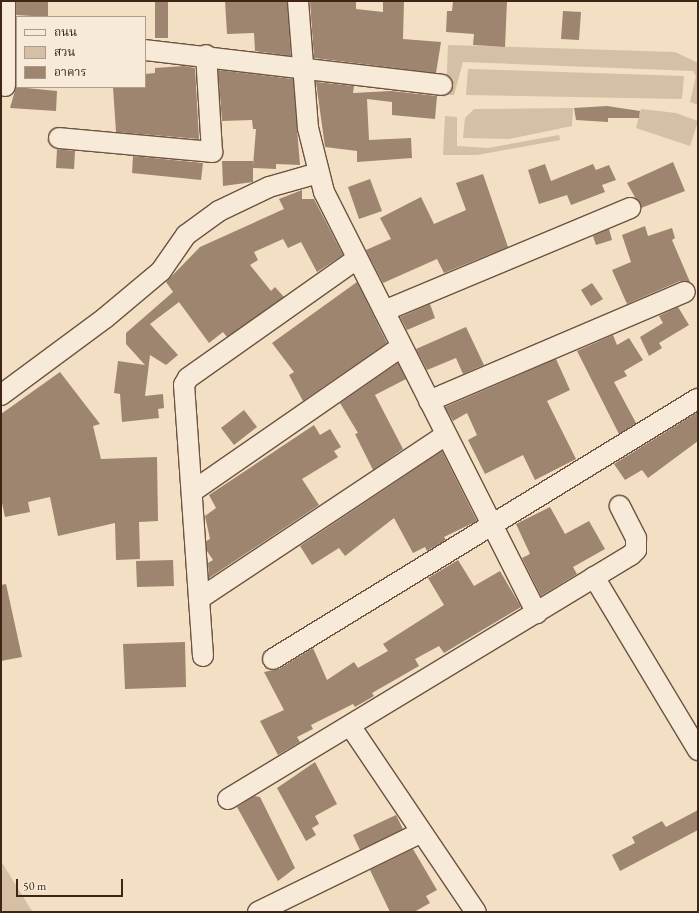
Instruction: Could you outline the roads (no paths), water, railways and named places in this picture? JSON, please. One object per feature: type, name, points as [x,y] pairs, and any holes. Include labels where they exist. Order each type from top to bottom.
[{"type":"street","points":[[5,1],[11,37],[5,86]]},
{"type":"street","points":[[298,1],[308,128],[318,173],[357,259],[537,613]]},
{"type":"street","points":[[146,50],[206,55],[442,84]]},
{"type":"street","points":[[59,138],[212,152],[206,55]]},
{"type":"street","points":[[1,394],[116,309],[161,271],[186,236],[219,211],[269,187],[318,173]]},
{"type":"street","points":[[384,311],[630,208]]},
{"type":"street","points":[[204,656],[185,392],[188,378],[357,259]]},
{"type":"street","points":[[429,401],[685,292]]},
{"type":"street","points":[[192,491],[401,347]]},
{"type":"street","points":[[273,660],[491,524],[698,399]]},
{"type":"street","points":[[199,599],[446,435]]},
{"type":"street","points":[[228,799],[351,728],[636,550],[636,538],[620,506]]},
{"type":"street","points":[[594,577],[698,750]]},
{"type":"street","points":[[351,728],[476,912]]},
{"type":"street","points":[[258,912],[422,832]]}]
